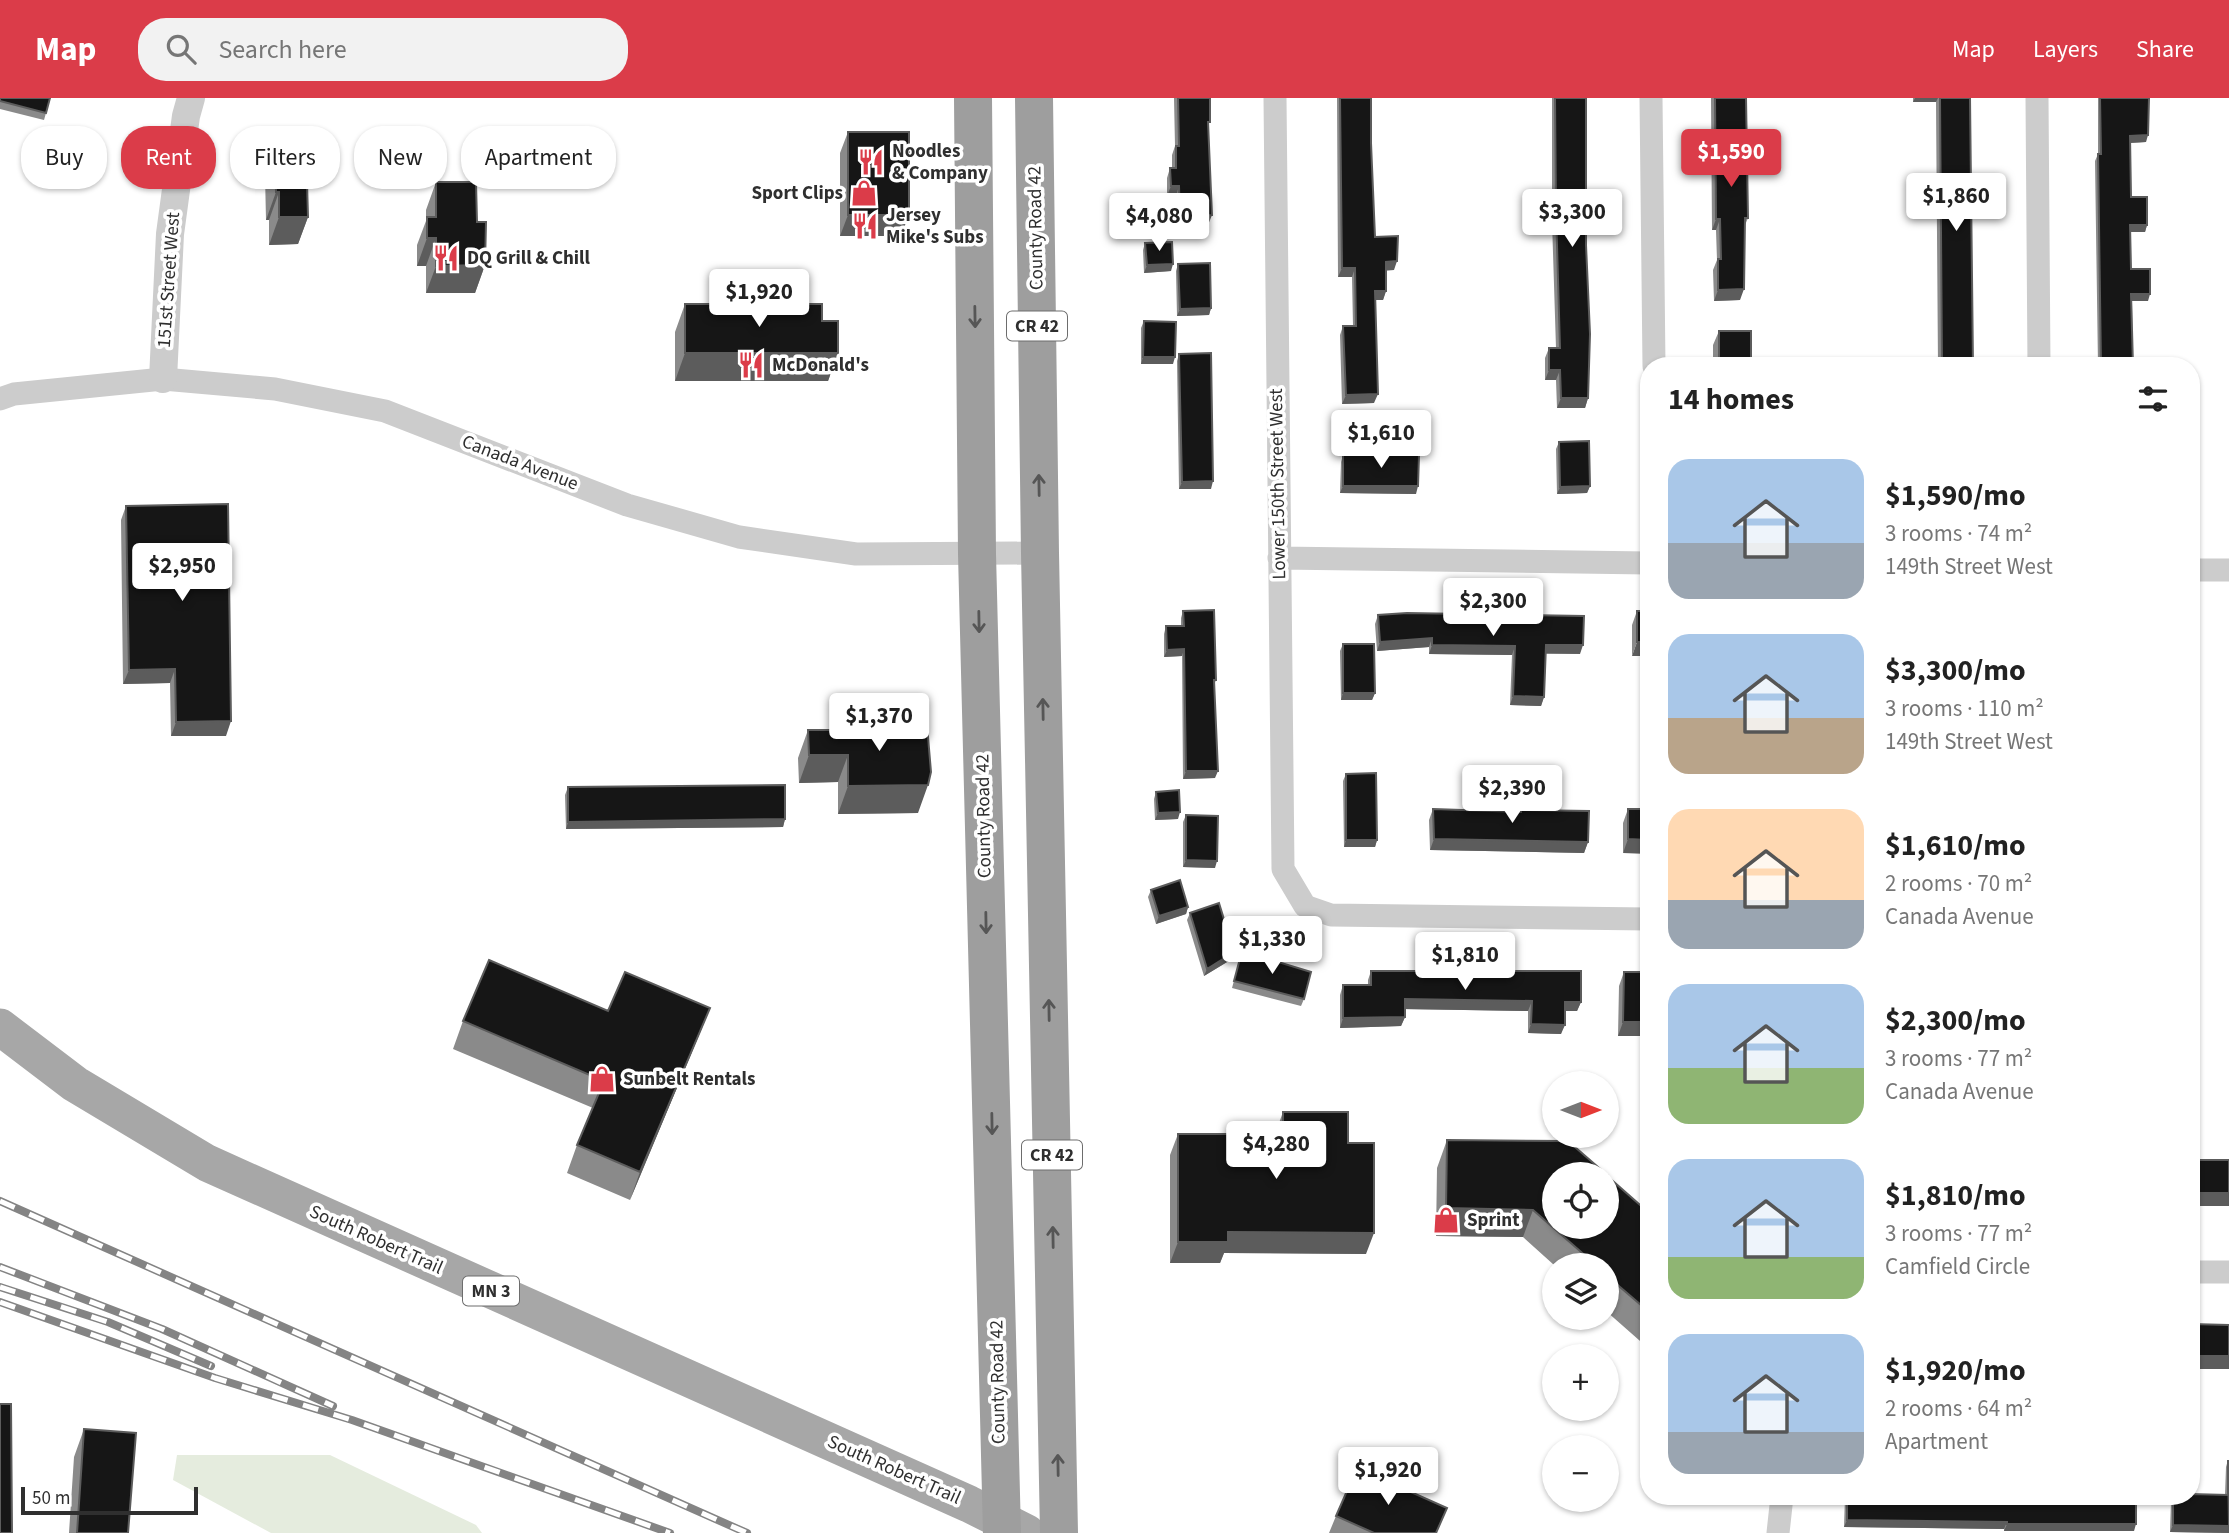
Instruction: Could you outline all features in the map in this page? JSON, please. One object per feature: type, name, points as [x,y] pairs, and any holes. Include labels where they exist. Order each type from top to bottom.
[{"type":"highway","name":"County Road 42","points":[[973,98],[977,554],[1010,1529]]},
{"type":"highway","points":[[1026,98],[1029,273],[1037,330]]},
{"type":"highway","name":"County Road 42","points":[[1034,98],[1059,1533]]},
{"type":"main road","name":"South Robert Trail","points":[[0,1027],[75,1084],[207,1163],[969,1504],[1010,1529]]},
{"type":"street","name":"151st Street West","points":[[163,379],[170,234],[186,116],[191,98]]},
{"type":"street","name":"Lower 150th Street West","points":[[1275,98],[1283,869],[1305,906],[1331,915],[1640,919]]},
{"type":"street","points":[[1651,98],[1654,357]]},
{"type":"street","points":[[2037,98],[2039,357]]},
{"type":"street","name":"Canada Avenue","points":[[0,399],[15,394],[163,379],[275,389],[385,411],[627,505],[739,537],[856,554],[1040,553]]},
{"type":"street","points":[[1279,558],[1640,563]]},
{"type":"street","points":[[2200,570],[2229,570]]},
{"type":"street","points":[[2200,1272],[2229,1272]]},
{"type":"street","points":[[1778,1533],[1781,1505]]},
{"type":"shaded area","points":[[177,1455],[330,1455],[476,1525],[482,1533],[271,1533],[173,1480]]},
{"type":"building","points":[[0,98],[50,98],[46,113],[0,101]]},
{"type":"building","points":[[1178,98],[1210,98],[1208,122],[1212,215],[1180,216],[1179,186],[1171,186],[1170,168],[1176,168],[1176,146],[1179,146]]},
{"type":"building","points":[[1340,98],[1371,98],[1375,237],[1398,236],[1397,261],[1386,262],[1386,291],[1375,291],[1378,394],[1346,395],[1343,326],[1356,326],[1355,268],[1342,268]]},
{"type":"building","points":[[1555,98],[1586,98],[1586,245],[1590,334],[1588,398],[1561,398],[1560,370],[1549,370],[1549,348],[1560,348]]},
{"type":"building","points":[[1715,98],[1746,98],[1748,218],[1745,218],[1744,289],[1718,290],[1718,259],[1721,259],[1720,219],[1716,219]]},
{"type":"building","points":[[1940,98],[1970,98],[1973,357],[1942,357]]},
{"type":"building","points":[[2100,98],[2149,98],[2148,135],[2130,136],[2131,197],[2147,197],[2147,225],[2130,225],[2131,269],[2150,269],[2150,294],[2131,294],[2133,357],[2101,357],[2098,154],[2101,154]]},
{"type":"building","points":[[848,132],[909,132],[909,215],[848,215]]},
{"type":"building","points":[[447,182],[461,182],[461,189],[476,189],[477,222],[486,222],[485,265],[436,266],[436,238],[427,238],[427,217],[436,217],[436,189],[447,189]]},
{"type":"building","points":[[276,189],[307,189],[308,217],[279,217],[279,192]]},
{"type":"building","points":[[1172,242],[1173,264],[1147,265],[1145,243]]},
{"type":"building","points":[[1210,263],[1211,308],[1180,309],[1178,264]]},
{"type":"building","points":[[685,304],[822,304],[822,321],[838,321],[838,353],[685,353]]},
{"type":"building","points":[[1144,321],[1176,322],[1175,357],[1143,357]]},
{"type":"building","points":[[1719,331],[1751,331],[1751,357],[1719,357]]},
{"type":"building","points":[[1211,353],[1213,481],[1182,482],[1179,354]]},
{"type":"building","points":[[1589,441],[1590,486],[1560,487],[1559,442]]},
{"type":"building","points":[[1343,455],[1419,455],[1418,486],[1343,486]]},
{"type":"building","points":[[228,504],[231,721],[176,722],[175,669],[129,670],[126,506]]},
{"type":"building","points":[[1214,610],[1218,771],[1186,771],[1184,649],[1167,650],[1166,626],[1184,626],[1183,611]]},
{"type":"building","points":[[1637,611],[1640,611],[1640,642],[1637,642]]},
{"type":"building","points":[[1407,613],[1584,616],[1583,645],[1546,645],[1544,697],[1513,696],[1515,646],[1432,645],[1432,638],[1380,642],[1378,615]]},
{"type":"building","points":[[1343,644],[1374,644],[1375,693],[1343,693]]},
{"type":"building","points":[[860,724],[927,725],[931,772],[928,785],[848,786],[848,755],[809,755],[808,730],[851,730],[851,727],[861,727]]},
{"type":"building","points":[[1376,773],[1377,840],[1346,840],[1346,774]]},
{"type":"building","points":[[785,785],[785,819],[568,822],[568,787]]},
{"type":"building","points":[[1179,790],[1180,812],[1158,813],[1156,792]]},
{"type":"building","points":[[1433,809],[1589,811],[1588,842],[1434,839]]},
{"type":"building","points":[[1628,809],[1640,809],[1640,840],[1628,839]]},
{"type":"building","points":[[1186,815],[1218,816],[1217,861],[1186,860]]},
{"type":"building","points":[[1180,880],[1188,907],[1159,916],[1151,890]]},
{"type":"building","points":[[1219,903],[1234,952],[1207,969],[1190,913]]},
{"type":"building","points":[[1242,951],[1311,972],[1304,999],[1234,981]]},
{"type":"building","name":"Sunbelt Rentals","points":[[489,960],[608,1011],[625,972],[710,1008],[640,1172],[577,1145],[604,1081],[463,1021]]},
{"type":"building","points":[[1371,971],[1581,971],[1581,1002],[1565,1002],[1565,1025],[1531,1024],[1532,1001],[1405,999],[1405,1017],[1343,1018],[1343,985],[1371,985]]},
{"type":"building","points":[[1624,972],[1640,972],[1640,1022],[1623,1022]]},
{"type":"building","points":[[1283,1112],[1348,1112],[1348,1143],[1374,1143],[1374,1233],[1228,1232],[1228,1242],[1178,1242],[1178,1134],[1283,1134]]},
{"type":"building","points":[[1447,1140],[1542,1141],[1542,1148],[1576,1148],[1592,1162],[1542,1162],[1542,1218],[1533,1210],[1446,1208]]},
{"type":"building","points":[[2200,1160],[2229,1160],[2229,1193],[2200,1193]]},
{"type":"building","points":[[1619,1186],[1640,1205],[1640,1304],[1619,1286],[1619,1253],[1582,1253],[1566,1239],[1619,1239]]},
{"type":"building","points":[[2200,1324],[2229,1325],[2229,1356],[2200,1356]]},
{"type":"building","points":[[0,1404],[11,1404],[12,1533],[0,1533]]},
{"type":"building","points":[[84,1429],[136,1433],[128,1533],[77,1533]]},
{"type":"building","points":[[2228,1460],[2229,1526],[2173,1525],[2173,1505],[2200,1505],[2200,1494],[2228,1495]]},
{"type":"building","points":[[1357,1468],[1447,1508],[1436,1533],[1374,1533],[1336,1516]]},
{"type":"building","points":[[1847,1505],[2136,1505],[2136,1524],[1847,1520]]},
{"type":"railway","points":[[0,1201],[747,1533]]},
{"type":"railway","points":[[0,1267],[162,1329],[333,1406]]},
{"type":"railway","points":[[0,1287],[108,1322],[211,1366]]},
{"type":"railway","points":[[0,1302],[215,1378],[352,1420],[670,1533]]},
{"type":"place","name":"Noodles & Company","points":[[871,162]]},
{"type":"place","name":"Sport Clips","points":[[864,193]]},
{"type":"place","name":"Jersey Mike's Subs","points":[[865,226]]},
{"type":"place","name":"DQ Grill & Chill","points":[[446,258]]},
{"type":"place","name":"McDonald's","points":[[751,365]]},
{"type":"place","name":"Sunbelt Rentals","points":[[602,1079]]},
{"type":"place","name":"Sprint","points":[[1446,1220]]}]
